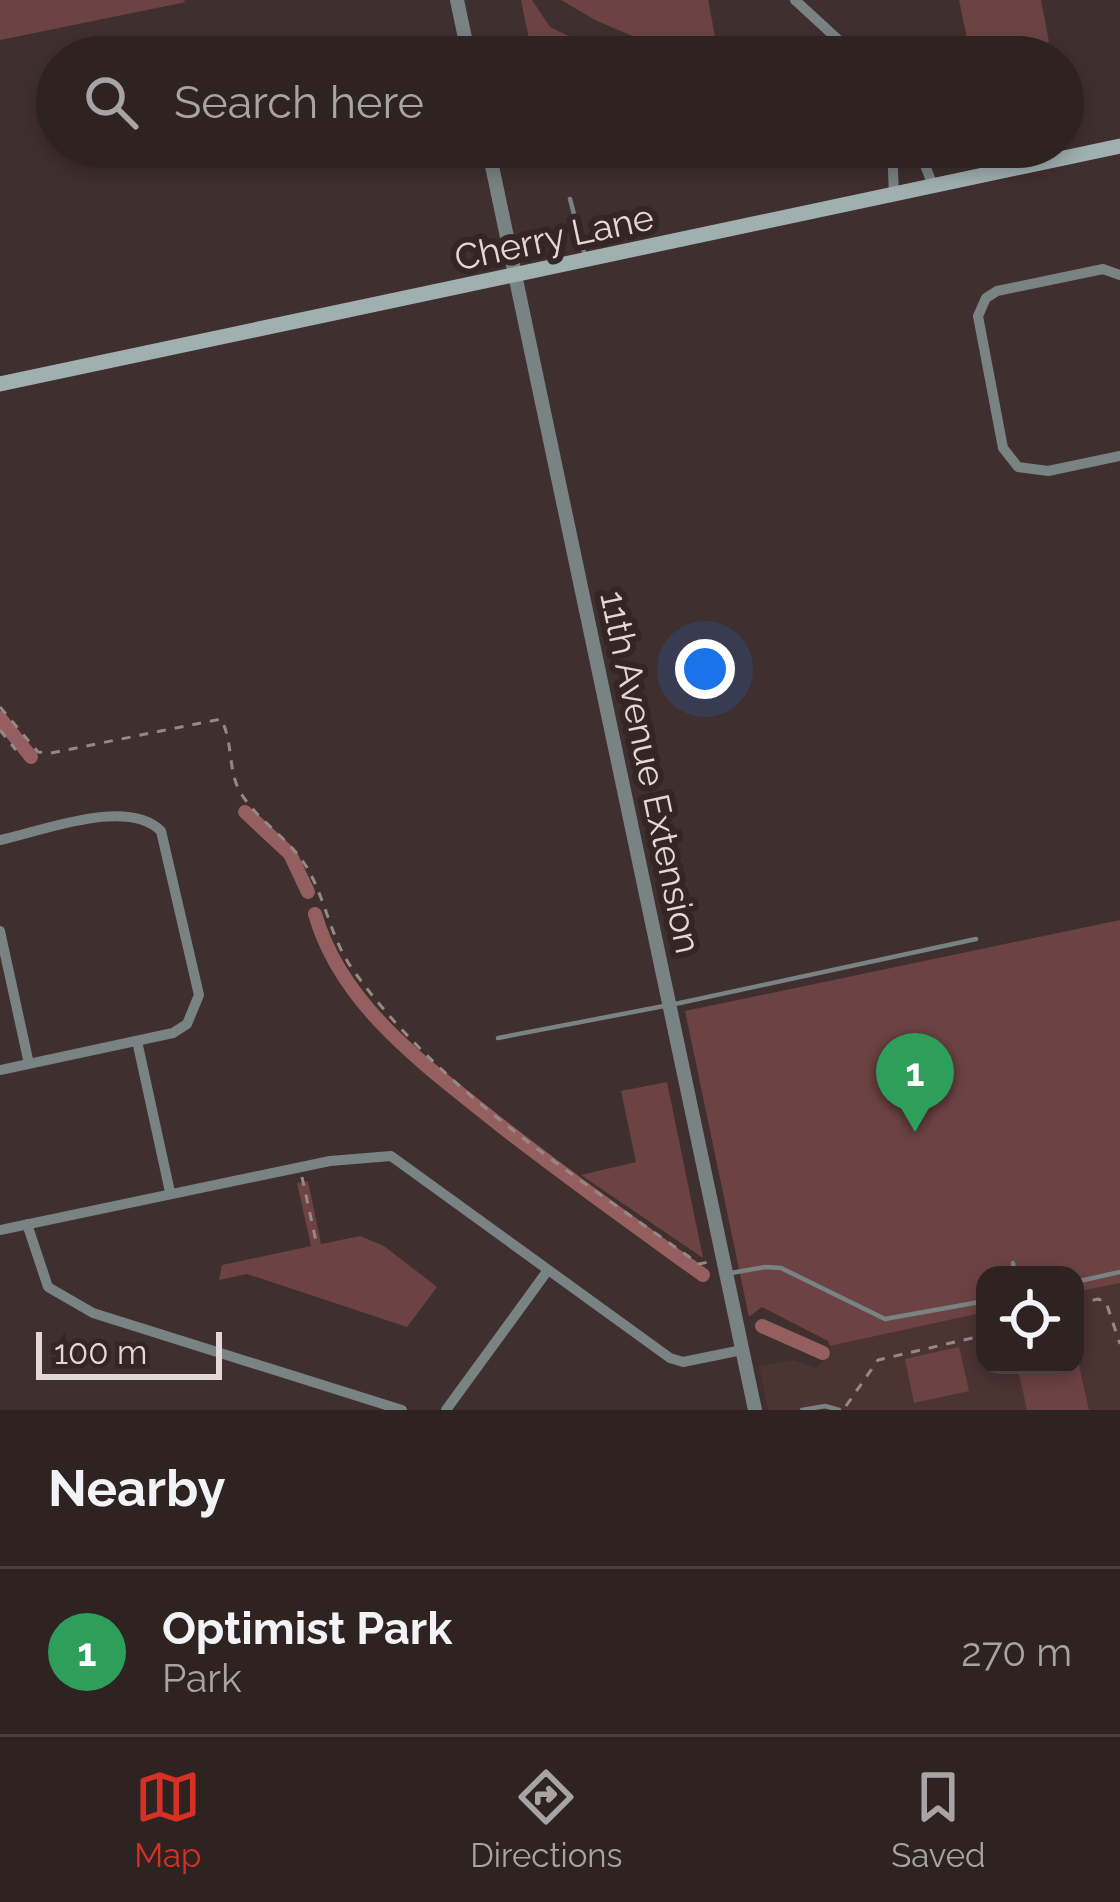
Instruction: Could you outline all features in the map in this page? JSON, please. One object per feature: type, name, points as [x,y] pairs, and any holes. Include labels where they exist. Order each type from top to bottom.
[{"type":"main road","name":"Cherry Lane","points":[[1084,154],[1120,146]]},
{"type":"main road","name":"Cherry Lane","points":[[0,385],[1017,168]]},
{"type":"street","points":[[457,0],[465,36]]},
{"type":"street","points":[[795,0],[834,36]]},
{"type":"street","name":"11th Avenue Extension","points":[[492,168],[754,1410]]},
{"type":"street","points":[[893,168],[894,195]]},
{"type":"street","points":[[926,168],[933,186]]},
{"type":"street","points":[[1120,275],[1103,269],[997,291],[986,298],[978,316],[1003,448],[1018,467],[1048,471],[1120,456]]},
{"type":"street","points":[[0,840],[120,814],[153,822],[161,831],[199,995],[188,1024],[173,1033],[0,1070]]},
{"type":"street","points":[[0,931],[29,1064]]},
{"type":"street","points":[[137,1041],[170,1192]]},
{"type":"street","points":[[0,1230],[170,1192],[373,1154],[391,1156],[670,1358],[683,1362],[742,1350]]},
{"type":"street","points":[[27,1224],[48,1287],[93,1313],[402,1410]]},
{"type":"street","points":[[446,1410],[548,1270]]},
{"type":"lane","points":[[570,199],[587,261]]},
{"type":"lane","points":[[498,1038],[976,939]]},
{"type":"lane","points":[[724,1267],[781,1268],[885,1319],[976,1303]]},
{"type":"lane","points":[[1084,1280],[1120,1272]]},
{"type":"lane","points":[[802,1410],[825,1406],[841,1410]]},
{"type":"path","points":[[0,707],[38,752],[50,753],[221,719],[237,788],[291,844],[307,868],[348,963],[397,1028],[437,1067],[529,1140],[661,1237],[699,1264],[724,1267]]},
{"type":"path","points":[[0,730],[16,750]]},
{"type":"path","points":[[300,1168],[316,1246]]},
{"type":"path","points":[[1084,1303],[1106,1302],[1120,1344]]},
{"type":"path","points":[[841,1410],[878,1360],[976,1337]]},
{"type":"shaded area","points":[[0,0],[183,0],[186,2],[0,40]]},
{"type":"shaded area","points":[[521,0],[532,0],[550,27],[569,36],[528,36]]},
{"type":"shaded area","points":[[561,0],[708,0],[715,36],[632,36]]},
{"type":"shaded area","points":[[959,0],[1041,0],[1048,36],[967,36]]},
{"type":"shaded area","points":[[1120,920],[1120,1283],[1084,1290],[1084,1266],[976,1266],[976,1314],[830,1346],[762,1307],[749,1317],[685,1011]]},
{"type":"shaded area","points":[[667,1082],[703,1258],[581,1175],[636,1162],[621,1091]]},
{"type":"shaded area","points":[[308,1181],[321,1244],[360,1236],[384,1246],[437,1287],[407,1327],[247,1274],[219,1280],[222,1265],[311,1246],[297,1183]]},
{"type":"shaded area","points":[[1120,1282],[1120,1410],[768,1410],[759,1366],[794,1360],[816,1368],[831,1355],[830,1346],[976,1313],[976,1374],[1084,1374],[1084,1289]]},
{"type":"shaded area","points":[[959,1347],[969,1391],[914,1403],[905,1359]]},
{"type":"shaded area","points":[[1019,1374],[1081,1374],[1089,1410],[1027,1410]]},
{"type":"waterway","points":[[0,718],[31,757]]},
{"type":"waterway","points":[[245,812],[290,854],[308,892]]},
{"type":"waterway","points":[[315,914],[345,978],[366,1007],[417,1058],[703,1275]]},
{"type":"waterway","points":[[762,1326],[823,1353]]},
{"type":"place","name":"Optimist Park","points":[[915,1132]]}]
